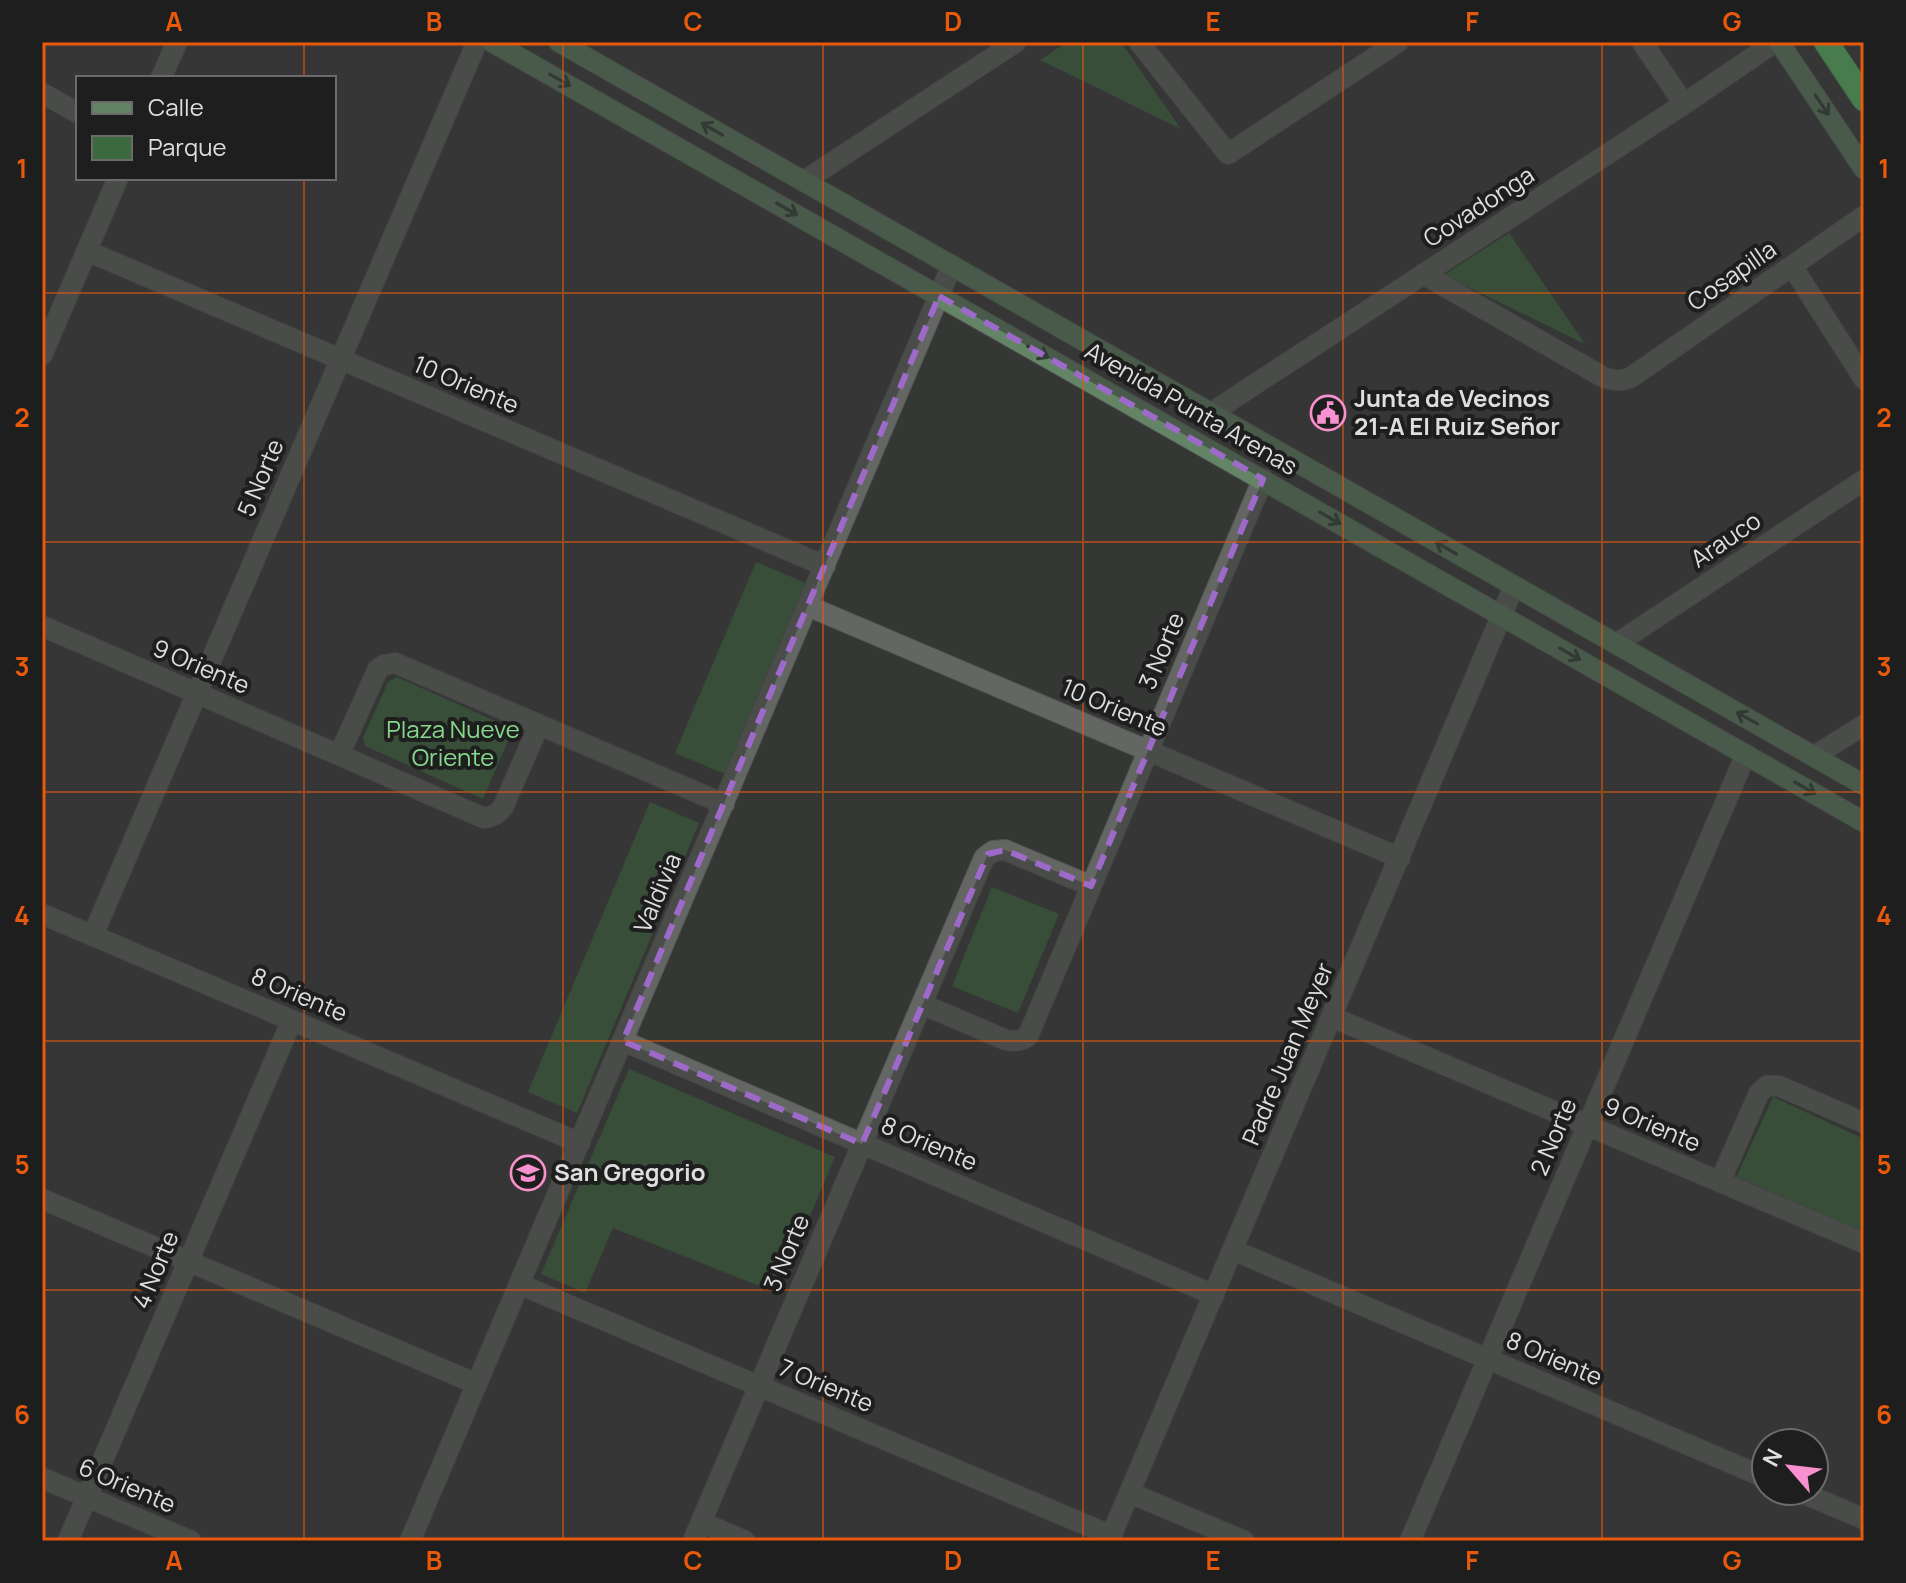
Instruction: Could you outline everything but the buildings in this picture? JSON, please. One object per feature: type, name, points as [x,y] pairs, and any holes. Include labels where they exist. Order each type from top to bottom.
[{"type":"highway","points":[[1826,42],[1864,99]]},
{"type":"main road","name":"Avenida Punta Arenas","points":[[492,42],[1864,822]]},
{"type":"main road","name":"Avenida Punta Arenas","points":[[559,42],[1864,785]]},
{"type":"main road","points":[[1777,42],[1864,169]]},
{"type":"street","points":[[162,76],[177,42]]},
{"type":"street","name":"5 Norte","points":[[93,935],[477,42]]},
{"type":"street","points":[[804,181],[1016,42]]},
{"type":"street","points":[[1139,42],[1228,154],[1398,42]]},
{"type":"street","points":[[1642,42],[1684,104]]},
{"type":"street","name":"Covadonga","points":[[1211,413],[1777,42]]},
{"type":"street","points":[[42,93],[76,112]]},
{"type":"street","points":[[42,355],[117,180]]},
{"type":"street","name":"Cosapilla","points":[[1423,274],[1603,377],[1617,381],[1630,378],[1864,216]]},
{"type":"street","name":"10 Oriente","points":[[87,251],[825,566]]},
{"type":"street","name":"Valdivia","points":[[410,1541],[952,265]]},
{"type":"street","points":[[1792,266],[1864,379]]},
{"type":"street","name":"3 Norte","points":[[922,1004],[1006,1040],[1014,1042],[1028,1036],[1263,479]]},
{"type":"street","name":"Arauco","points":[[1616,644],[1864,480]]},
{"type":"street","name":"Padre Juan Meyer","points":[[1110,1539],[1514,586]]},
{"type":"street","name":"10 Oriente","points":[[808,606],[1400,858]]},
{"type":"street","name":"9 Oriente","points":[[42,626],[484,818],[499,813],[503,807],[539,725]]},
{"type":"street","points":[[339,755],[374,675],[389,663],[401,665],[724,804]]},
{"type":"street","points":[[1814,756],[1864,725]]},
{"type":"street","name":"2 Norte","points":[[1410,1541],[1746,754]]},
{"type":"street","name":"3 Norte","points":[[745,1541],[697,1532],[982,863],[993,851],[1005,850],[1091,886]]},
{"type":"street","name":"8 Oriente","points":[[42,914],[580,1143]]},
{"type":"street","name":"9 Oriente","points":[[1332,1017],[1864,1243]]},
{"type":"street","name":"4 Norte","points":[[68,1541],[292,1020]]},
{"type":"street","name":"8 Oriente","points":[[623,1041],[1214,1295]]},
{"type":"street","points":[[1720,1182],[1759,1093],[1767,1086],[1779,1086],[1864,1123]]},
{"type":"street","points":[[42,1199],[477,1384]]},
{"type":"street","name":"8 Oriente","points":[[1233,1250],[1750,1471]]},
{"type":"street","name":"7 Oriente","points":[[519,1284],[1110,1539]]},
{"type":"street","name":"6 Oriente","points":[[42,1478],[191,1541]]},
{"type":"street","points":[[1130,1493],[1244,1541]]},
{"type":"street","points":[[1830,1505],[1864,1519]]},
{"type":"highlighted area","points":[[939,296],[1263,479],[1091,886],[1005,850],[988,854],[862,1144],[623,1041]]},
{"type":"green space","points":[[1067,42],[1121,42],[1181,129],[1040,60]]},
{"type":"green space","points":[[1509,233],[1585,344],[1444,275]]},
{"type":"green space","points":[[756,562],[806,583],[725,774],[675,753]]},
{"type":"green space","name":"Plaza Nueve Oriente","points":[[397,677],[513,729],[483,799],[365,746],[363,738],[388,682]]},
{"type":"green space","points":[[650,802],[699,823],[577,1113],[528,1092]]},
{"type":"green space","points":[[992,887],[1059,914],[1018,1013],[952,986]]},
{"type":"green space","points":[[629,1069],[835,1157],[777,1293],[613,1228],[585,1293],[541,1274]]},
{"type":"green space","points":[[1773,1097],[1864,1139],[1864,1237],[1736,1178]]},
{"type":"place","name":"Junta de Vecinos 21-A El Ruiz Señor","points":[[1328,413]]},
{"type":"place","name":"San Gregorio","points":[[528,1173]]}]
